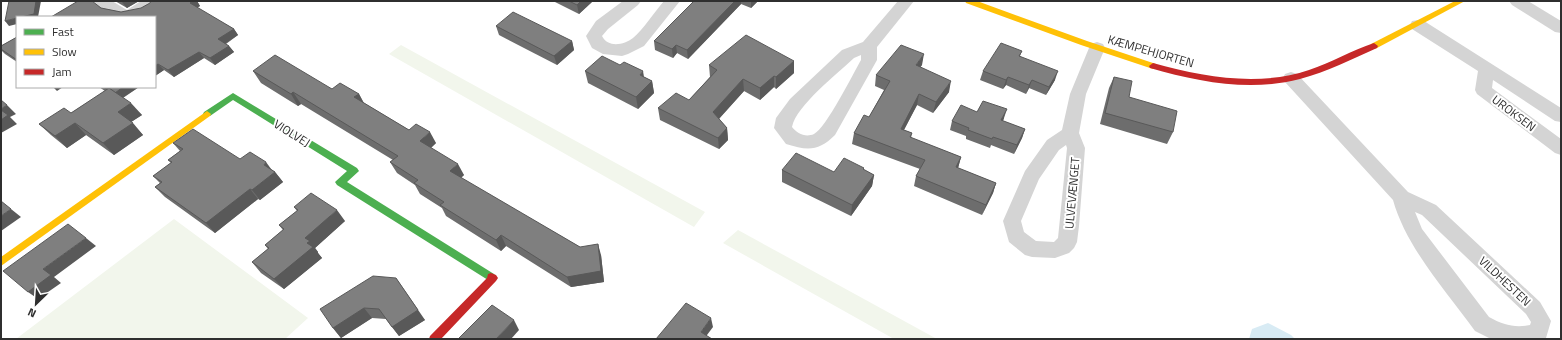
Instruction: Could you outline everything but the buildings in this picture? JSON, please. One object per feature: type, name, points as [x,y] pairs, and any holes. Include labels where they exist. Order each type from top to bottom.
[{"type":"street","points":[[101,1],[125,16]]},
{"type":"street","points":[[129,16],[152,1]]},
{"type":"street","points":[[633,1],[602,25],[594,36],[598,44],[609,50],[622,50],[638,42],[672,1]]},
{"type":"street","points":[[869,46],[869,60],[829,130],[819,140],[808,142],[792,139],[783,128],[785,118],[796,103],[848,54],[869,46],[906,1]]},
{"type":"street","name":"KÆMPEHJORTEN","points":[[969,1],[1098,48],[1175,72],[1224,81],[1260,82],[1291,78],[1358,54],[1418,25],[1461,1]]},
{"type":"street","points":[[1517,1],[1561,28]]},
{"type":"street","name":"UROKSEN","points":[[1418,25],[1561,116]]},
{"type":"street","name":"ULVEVÆNGET","points":[[1070,133],[1053,145],[1031,176],[1012,221],[1016,236],[1032,249],[1055,250],[1062,247],[1067,242],[1070,226],[1076,148],[1070,133],[1078,94],[1098,48]]},
{"type":"street","name":"UROKSEN","points":[[1486,69],[1483,90],[1561,148]]},
{"type":"street","name":"VILDHESTEN","points":[[1291,78],[1401,197],[1429,210],[1533,308],[1541,321],[1539,331],[1530,337],[1514,338],[1497,334],[1482,324],[1416,234],[1406,214],[1401,197]]},
{"type":"street","name":"VIOLVEJ","points":[[1,262],[233,96],[354,171],[340,182],[493,278],[434,339]]},
{"type":"shaded area","points":[[401,45],[705,212],[694,227],[389,54]]},
{"type":"shaded area","points":[[174,219],[308,318],[285,339],[16,339]]},
{"type":"shaded area","points":[[738,230],[937,339],[894,339],[723,243]]},
{"type":"shaded area","points":[[1268,323],[1291,335],[1295,339],[1249,339],[1252,329]]},
{"type":"traffic: fast","points":[[207,114],[233,96],[354,171],[340,182],[491,277]]},
{"type":"traffic: slow","points":[[969,1],[1084,43],[1153,66]]},
{"type":"traffic: slow","points":[[1374,46],[1461,1]]},
{"type":"traffic: slow","points":[[1,262],[207,114]]},
{"type":"traffic: jam","points":[[1153,66],[1187,75],[1222,81],[1274,81],[1312,72],[1374,46]]},
{"type":"traffic: jam","points":[[434,339],[493,278],[491,277]]}]
